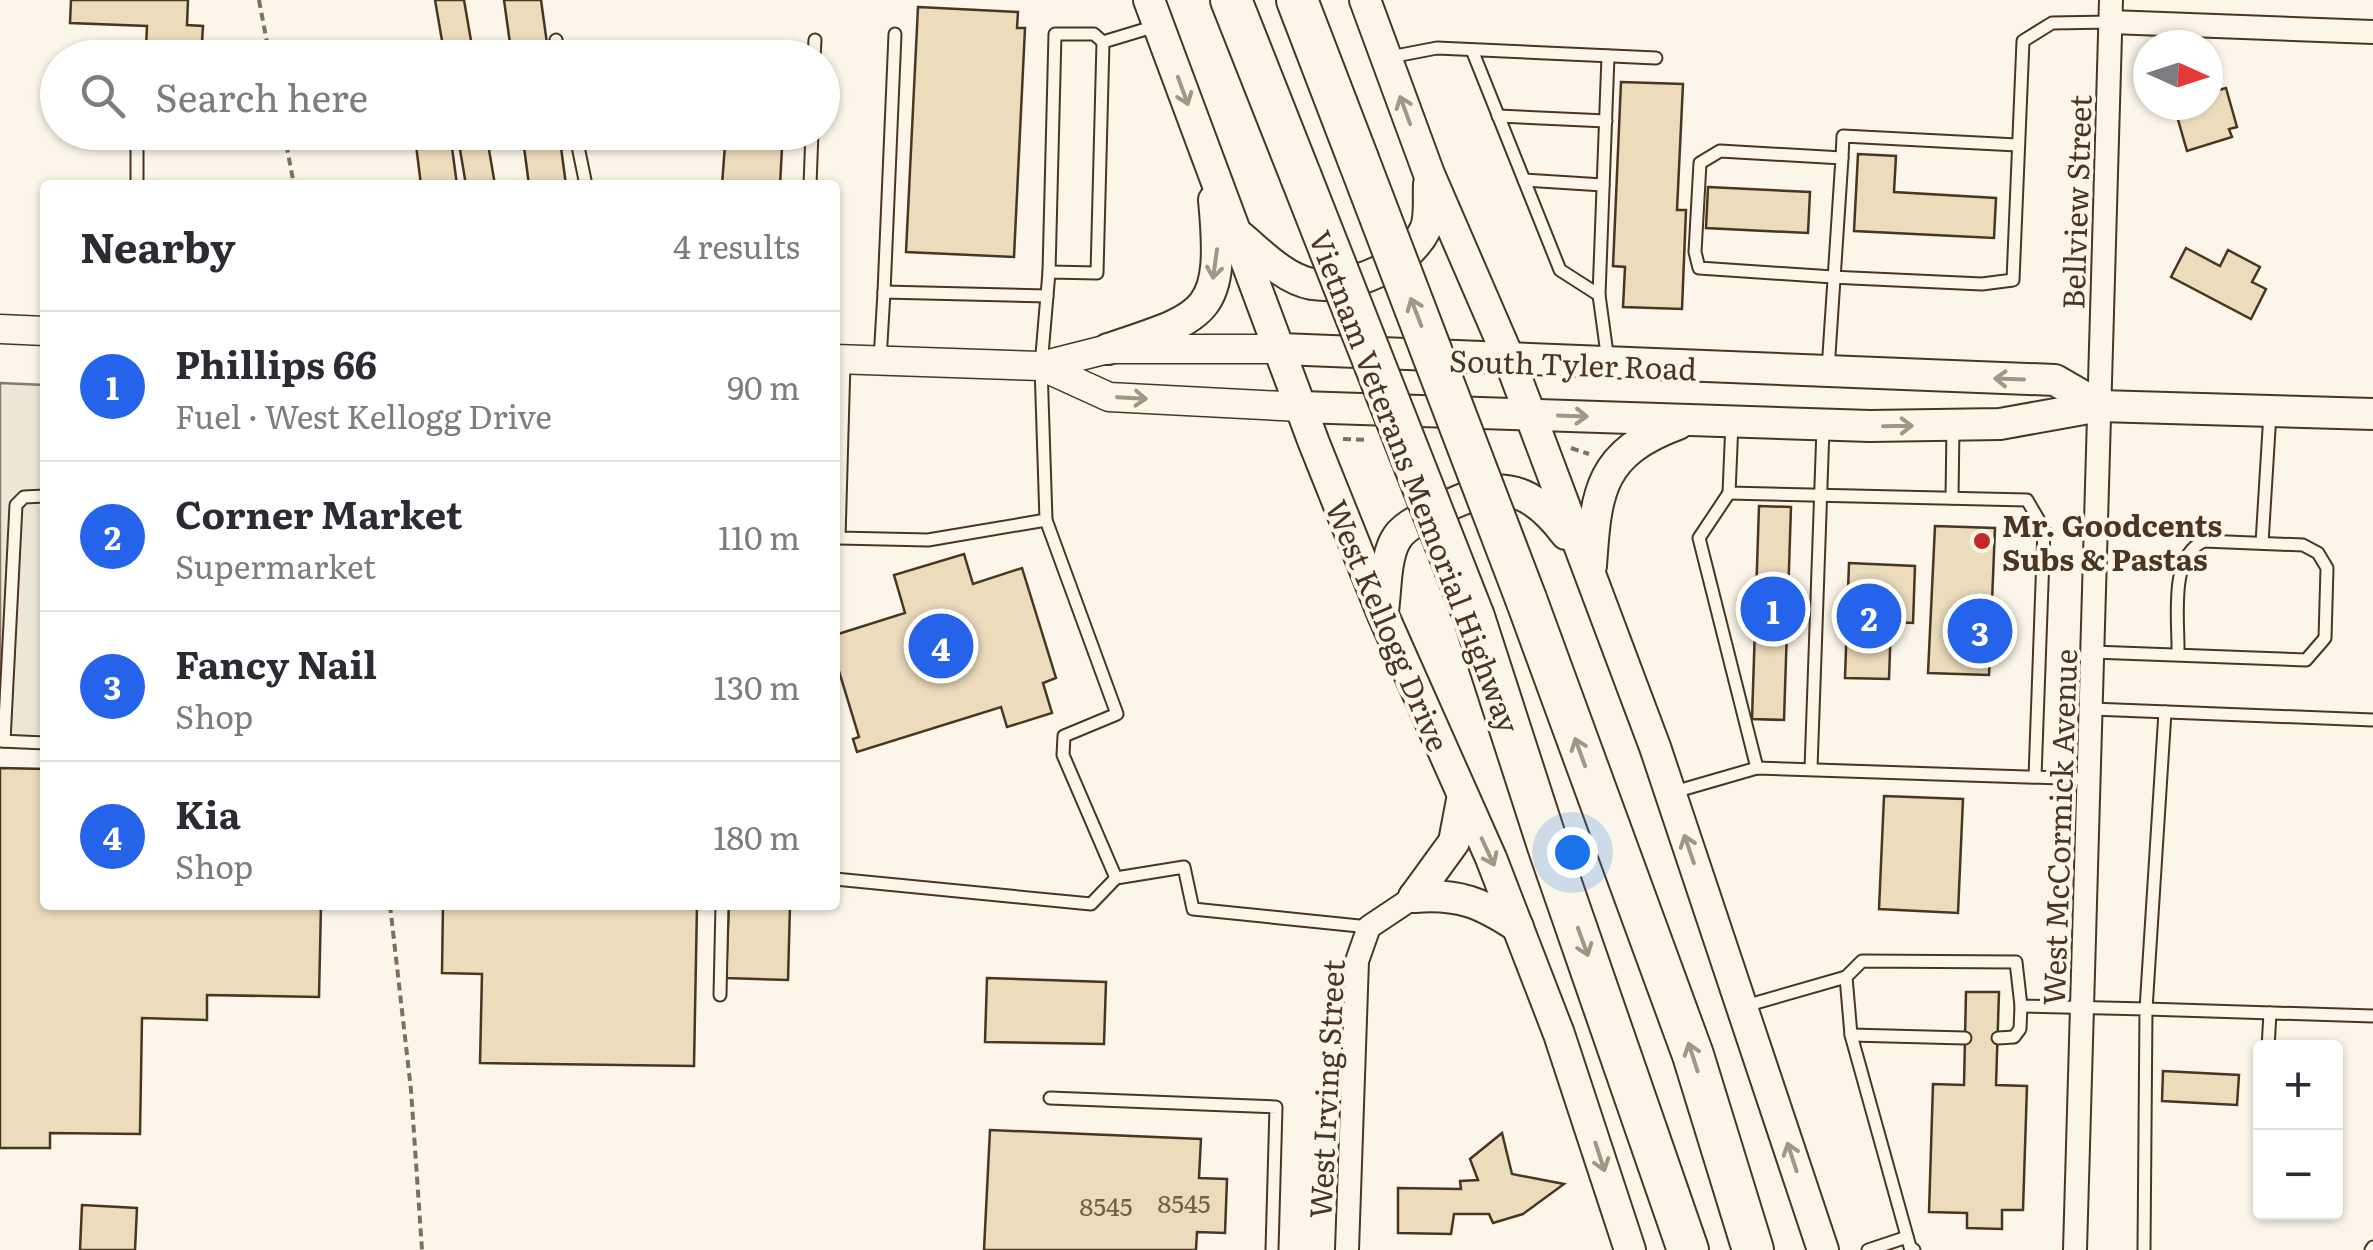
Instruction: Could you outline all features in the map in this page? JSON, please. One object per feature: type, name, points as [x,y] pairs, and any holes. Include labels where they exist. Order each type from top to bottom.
[{"type":"highway","name":"Vietnam Veterans Memorial Highway","points":[[1231,0],[1474,618],[1548,846],[1688,1250]]},
{"type":"highway","name":"Vietnam Veterans Memorial Highway","points":[[1297,0],[1526,599],[1686,1036],[1753,1250]]},
{"type":"main road","points":[[1364,0],[1429,174],[1510,361],[1670,793],[1822,1250]]},
{"type":"main road","name":"West Kellogg Drive","points":[[1154,12],[1383,615],[1518,927],[1559,1034],[1630,1250]]},
{"type":"main road","points":[[1108,350],[1184,324],[1206,302],[1218,242],[1211,167]]},
{"type":"main road","points":[[1239,235],[1274,265],[1312,284],[1358,280],[1411,251],[1427,226],[1429,174]]},
{"type":"main road","name":"South Tyler Road","points":[[1281,349],[1828,374],[2055,380],[2100,406]]},
{"type":"main road","name":"South Tyler Road","points":[[1301,407],[1823,425],[2000,424],[2100,406],[2373,414]]},
{"type":"main road","points":[[1585,566],[1594,513],[1607,471],[1624,451],[1688,420]]},
{"type":"main road","points":[[1383,615],[1395,540],[1411,524],[1471,494],[1498,489],[1523,493],[1547,510],[1585,566]]},
{"type":"main road","points":[[1414,897],[1454,842],[1462,800]]},
{"type":"main road","points":[[1414,897],[1448,894],[1471,899],[1518,927]]},
{"type":"street","points":[[2111,11],[2373,32]]},
{"type":"street","name":"Bellview Street","points":[[2100,406],[2111,11]]},
{"type":"street","points":[[0,329],[40,331]]},
{"type":"street","name":"South Tyler Road","points":[[840,359],[1041,366],[1108,350],[1281,349]]},
{"type":"street","name":"South Tyler Road","points":[[1041,366],[1109,396],[1301,407]]},
{"type":"street","name":"West McCormick Avenue","points":[[2075,1250],[2100,406]]},
{"type":"street","name":"West Irving Street","points":[[1347,1250],[1357,961],[1369,927],[1414,897]]},
{"type":"lane","points":[[1842,158],[1720,151],[1700,163],[1695,252],[1699,268],[1982,284],[2013,280],[2023,41],[2052,22],[2111,11]]},
{"type":"lane","points":[[1103,42],[1154,12]]},
{"type":"lane","points":[[880,360],[895,34]]},
{"type":"lane","points":[[1049,272],[1097,273],[1103,42],[1094,34],[1055,34],[1049,272],[1041,366],[1046,520],[1118,714],[1071,732],[1061,746],[1116,878]]},
{"type":"lane","points":[[1386,58],[1436,48],[1656,58]]},
{"type":"lane","points":[[1472,50],[1560,270],[1599,295]]},
{"type":"lane","points":[[1608,56],[1599,295],[1608,365]]},
{"type":"lane","points":[[1498,116],[1606,120]]},
{"type":"lane","points":[[1828,374],[1844,136],[2017,145]]},
{"type":"lane","points":[[136,150],[137,180]]},
{"type":"lane","points":[[579,150],[585,180]]},
{"type":"lane","points":[[810,180],[811,150]]},
{"type":"lane","points":[[1524,180],[1603,185]]},
{"type":"lane","points":[[884,292],[1047,296]]},
{"type":"lane","points":[[2262,544],[2270,411]]},
{"type":"lane","points":[[1732,422],[1729,492],[1699,538],[1757,768]]},
{"type":"lane","points":[[1811,769],[1823,425]]},
{"type":"lane","points":[[1952,498],[1953,425]]},
{"type":"lane","points":[[1729,492],[2027,500],[2044,529],[2035,777]]},
{"type":"lane","points":[[40,496],[24,497],[16,505],[2,741],[40,744]]},
{"type":"lane","points":[[840,542],[928,540],[1046,520]]},
{"type":"lane","points":[[2093,652],[2306,660],[2325,638],[2328,568],[2318,553],[2303,545],[2204,541],[2182,559],[2178,655]]},
{"type":"lane","points":[[2092,709],[2373,720]]},
{"type":"lane","points":[[2144,1250],[2146,1009],[2165,712]]},
{"type":"lane","points":[[1670,793],[1757,768],[2090,780]]},
{"type":"lane","points":[[840,879],[1091,904],[1116,878],[1184,867],[1193,909],[1369,927]]},
{"type":"lane","points":[[720,995],[722,910]]},
{"type":"lane","points":[[1742,1007],[1846,978],[1862,961],[2016,962],[2020,1030],[2014,1037],[1998,1038]]},
{"type":"lane","points":[[1846,978],[1851,1034],[1907,1237],[1914,1250]]},
{"type":"lane","points":[[2021,1006],[2373,1016]]},
{"type":"lane","points":[[2268,1040],[2270,1012]]},
{"type":"lane","points":[[1851,1034],[1965,1038]]},
{"type":"lane","points":[[1050,1098],[1276,1107],[1272,1250]]},
{"type":"lane","points":[[1868,1250],[1907,1237]]},
{"type":"path","points":[[259,0],[267,40]]},
{"type":"path","points":[[287,150],[293,180]]},
{"type":"path","points":[[1571,448],[1598,459]]},
{"type":"path","points":[[391,910],[411,1090],[422,1250]]},
{"type":"shaded area","points":[[0,383],[40,385],[40,741],[0,740]]},
{"type":"building","points":[[71,0],[188,0],[187,25],[203,26],[202,40],[146,40],[147,26],[70,23]]},
{"type":"building","points":[[435,0],[464,0],[471,40],[442,40]]},
{"type":"building","points":[[504,0],[541,0],[547,40],[510,40]]},
{"type":"building","points":[[918,7],[1018,12],[1017,28],[1025,28],[1014,257],[906,252]]},
{"type":"building","points":[[1621,82],[1683,84],[1677,210],[1686,210],[1682,309],[1623,307],[1625,267],[1613,266]]},
{"type":"building","points":[[2226,88],[2237,127],[2229,129],[2232,137],[2187,151],[2178,120],[2223,120]]},
{"type":"building","points":[[417,150],[452,150],[456,180],[420,180]]},
{"type":"building","points":[[460,150],[489,150],[494,180],[465,180]]},
{"type":"building","points":[[524,150],[561,150],[565,180],[528,180]]},
{"type":"building","points":[[725,150],[782,150],[780,180],[722,180]]},
{"type":"building","points":[[1858,154],[1896,156],[1894,192],[1996,198],[1994,238],[1854,231]]},
{"type":"building","points":[[1708,187],[1810,192],[1808,233],[1706,228]]},
{"type":"building","points":[[2186,248],[2220,266],[2228,250],[2260,267],[2252,282],[2266,289],[2251,319],[2171,277]]},
{"type":"building","points":[[1759,506],[1791,507],[1784,720],[1752,719]]},
{"type":"building","points":[[1935,526],[1995,528],[1989,675],[1928,673]]},
{"type":"building","points":[[964,554],[973,584],[1022,568],[1056,678],[1043,683],[1052,713],[1007,727],[1001,707],[857,752],[853,739],[859,737],[840,674],[840,633],[905,613],[894,575]]},
{"type":"building","points":[[1849,563],[1915,566],[1913,623],[1891,622],[1889,679],[1845,678]]},
{"type":"building","points":[[0,768],[40,769],[40,910],[321,910],[319,997],[207,995],[207,1020],[142,1018],[140,1134],[50,1133],[50,1148],[0,1148]]},
{"type":"building","points":[[1884,796],[1963,799],[1958,913],[1879,909]]},
{"type":"building","points":[[443,910],[697,910],[694,1066],[480,1063],[482,974],[442,973]]},
{"type":"building","points":[[729,910],[790,910],[788,980],[726,978]]},
{"type":"building","points":[[987,978],[1106,982],[1104,1044],[985,1042]]},
{"type":"building","points":[[1966,992],[1999,992],[1996,1085],[2027,1086],[2023,1210],[2002,1210],[2002,1229],[1967,1228],[1967,1213],[1929,1212],[1933,1084],[1964,1085]]},
{"type":"building","points":[[2163,1071],[2239,1075],[2237,1105],[2162,1101]]},
{"type":"building","points":[[990,1130],[1201,1139],[1199,1178],[1227,1179],[1225,1233],[1197,1232],[1196,1250],[984,1250]]},
{"type":"building","points":[[1502,1133],[1512,1174],[1564,1184],[1523,1214],[1493,1223],[1489,1214],[1454,1214],[1451,1234],[1398,1233],[1398,1188],[1461,1189],[1460,1181],[1478,1180],[1470,1159]]},
{"type":"building","points":[[82,1205],[137,1208],[135,1250],[80,1250]]},
{"type":"place","name":"Mr. Goodcents Subs & Pastas","points":[[1982,541]]},
{"type":"place","name":"Phillips 66","points":[[1773,609]]},
{"type":"place","name":"Corner Market","points":[[1869,616]]},
{"type":"place","name":"Fancy Nail","points":[[1980,631]]},
{"type":"place","name":"Kia","points":[[941,646]]}]
